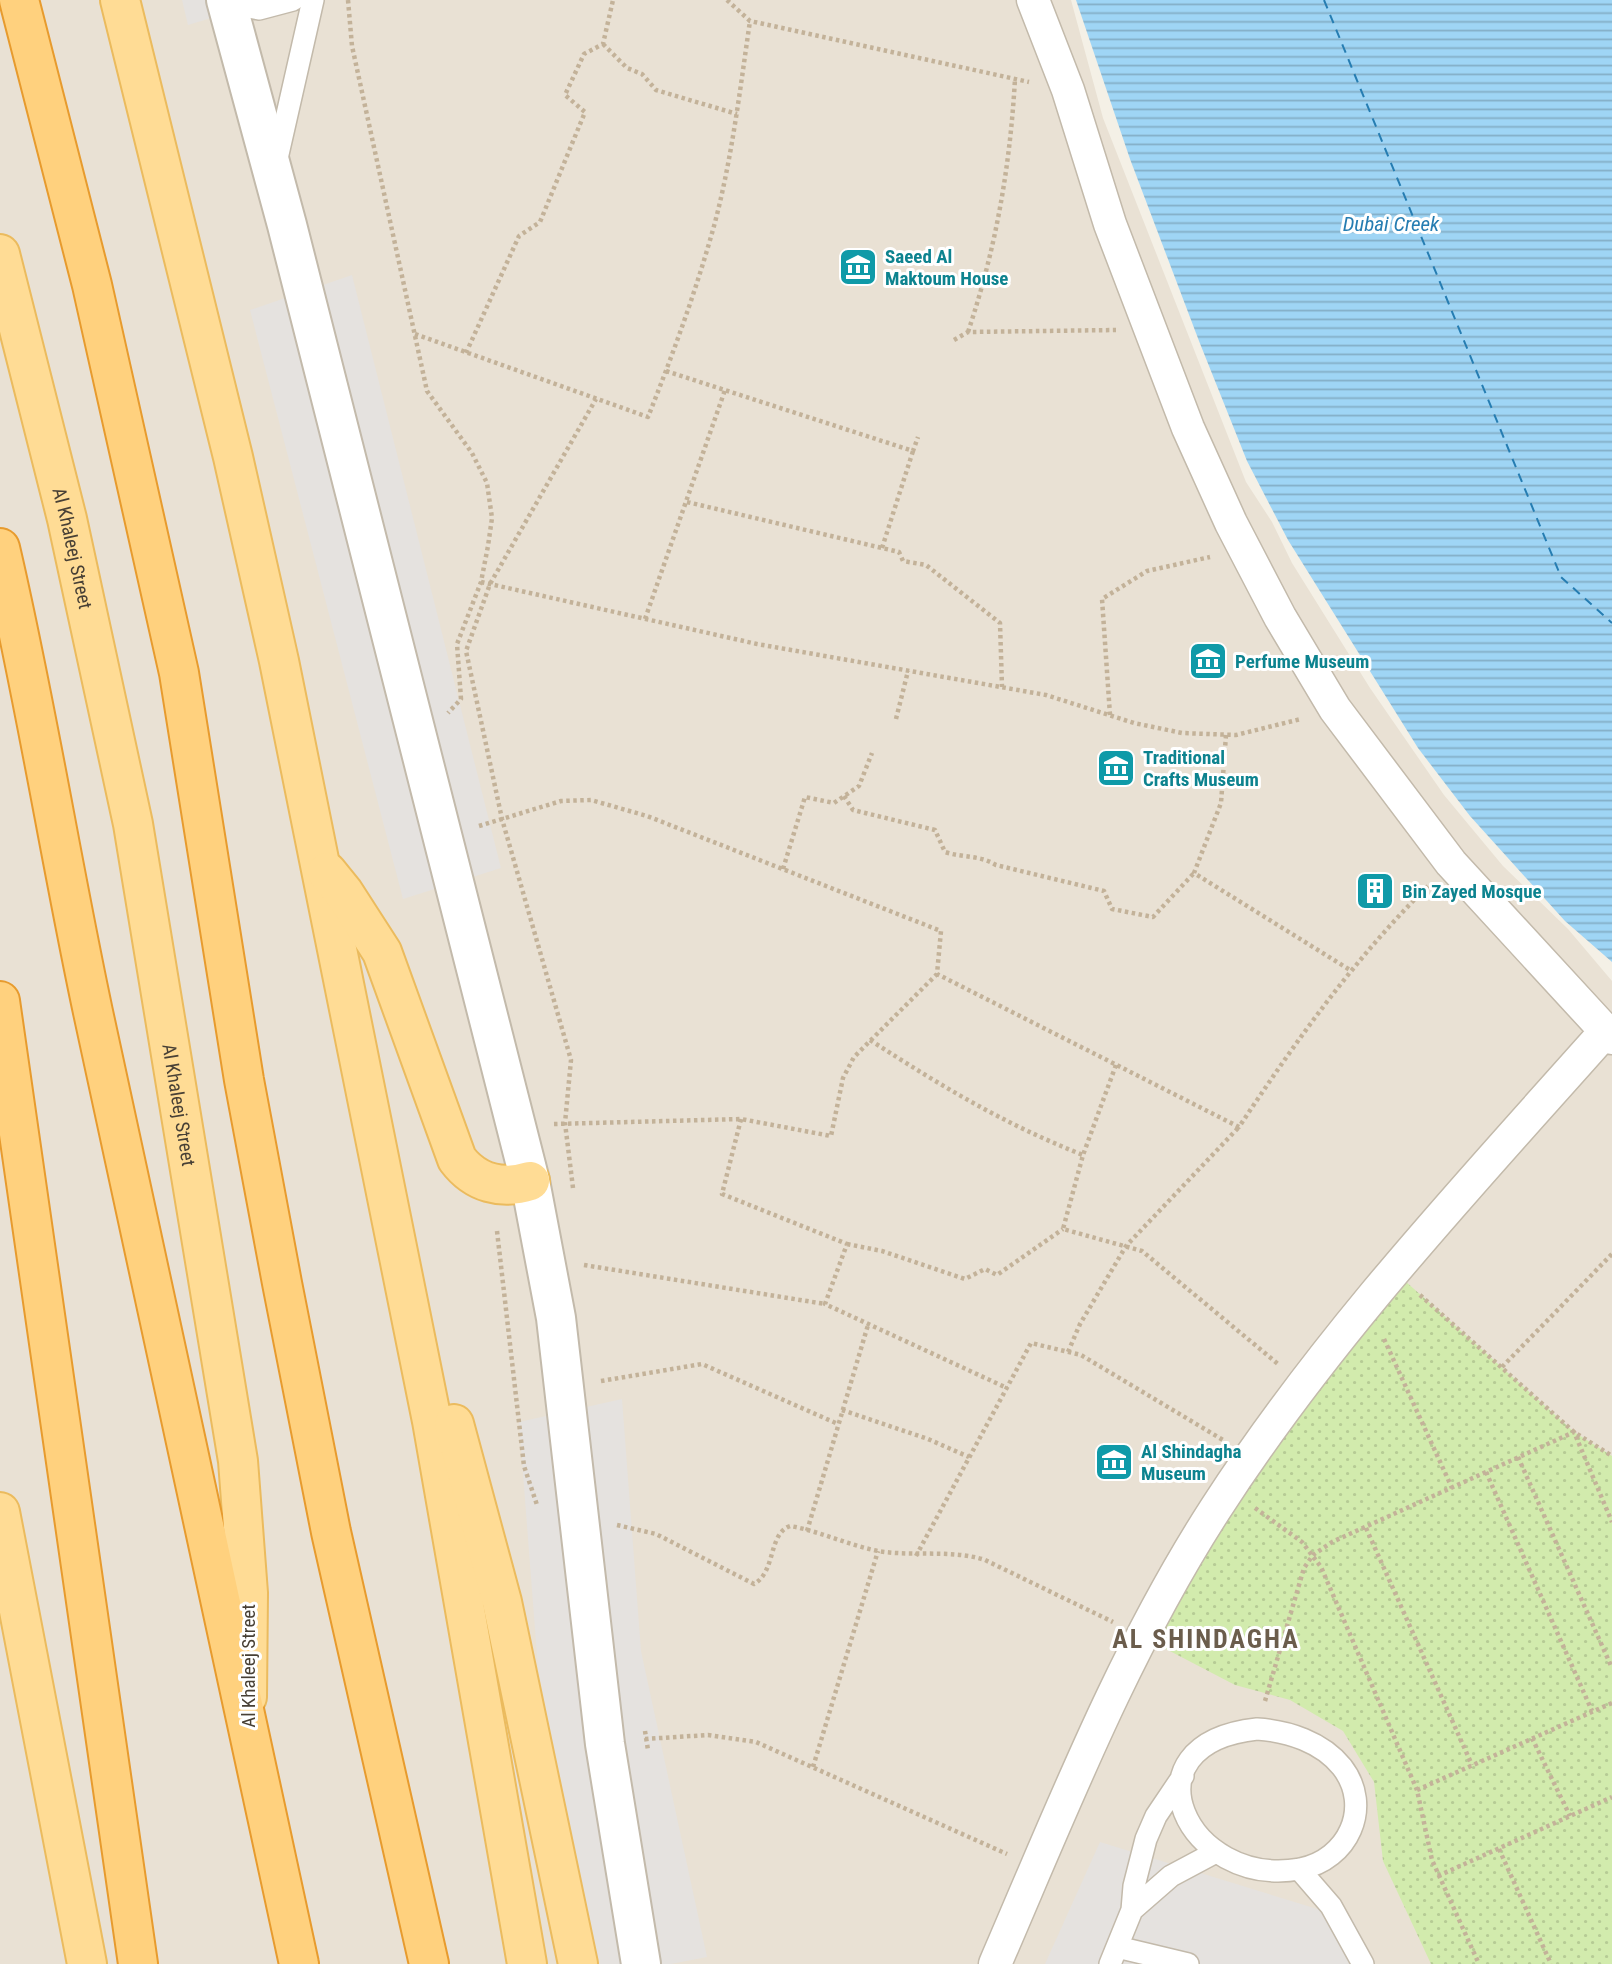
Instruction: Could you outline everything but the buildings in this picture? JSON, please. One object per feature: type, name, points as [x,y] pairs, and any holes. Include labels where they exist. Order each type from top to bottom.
[{"type":"highway","points":[[19,0],[92,285],[179,673],[242,1067],[282,1283],[334,1545],[429,1964]]},
{"type":"highway","points":[[0,548],[54,798],[85,974],[164,1357],[246,1726]]},
{"type":"highway","points":[[0,1001],[138,1964]]},
{"type":"highway","name":"Al Khaleej Street","points":[[246,1726],[299,1964]]},
{"type":"main road","points":[[120,0],[233,457],[321,867],[401,1262],[483,1699],[527,1964]]},
{"type":"main road","name":"Al Khaleej Street","points":[[0,254],[67,519],[133,824],[227,1382],[245,1527],[249,1660],[246,1726]]},
{"type":"main road","points":[[321,867],[344,893],[382,952],[457,1159],[472,1174],[492,1184],[530,1181]]},
{"type":"main road","points":[[401,1262],[440,1374],[499,1589],[578,1964]]},
{"type":"main road","points":[[0,1512],[86,1964]]},
{"type":"street","points":[[995,1964],[1141,1636],[1228,1489],[1303,1385],[1368,1304],[1608,1035],[1451,863],[1335,709],[1280,617],[1244,549],[1188,428],[1110,224],[1068,90],[1033,0]]},
{"type":"street","points":[[227,1],[444,837],[530,1181],[566,1387],[578,1526],[605,1744],[641,1964]]},
{"type":"lane","points":[[227,1],[259,9],[293,0]]},
{"type":"lane","points":[[273,175],[313,0]]},
{"type":"lane","points":[[1183,1776],[1181,1798],[1186,1820],[1194,1833],[1216,1852],[1256,1868],[1299,1869],[1328,1859],[1344,1843],[1354,1822],[1354,1792],[1340,1765],[1313,1744],[1277,1730],[1257,1729],[1223,1734],[1198,1750],[1162,1806],[1146,1839],[1134,1886],[1132,1910],[1114,1955],[1188,1964]]},
{"type":"lane","points":[[1132,1910],[1171,1876],[1216,1852]]},
{"type":"lane","points":[[1299,1869],[1345,1927],[1363,1964]]},
{"type":"path","points":[[466,353],[519,236],[540,222],[585,112],[565,95],[584,54],[603,44],[613,0]]},
{"type":"path","points":[[727,0],[750,21],[1068,90]]},
{"type":"path","points":[[414,334],[648,418],[685,322],[715,223],[737,114],[750,21]]},
{"type":"path","points":[[603,44],[627,68],[642,74],[656,90],[737,114]]},
{"type":"path","points":[[968,332],[984,283],[1006,181],[1015,79]]},
{"type":"path","points":[[954,340],[968,332],[1152,330]]},
{"type":"path","points":[[666,371],[913,451]]},
{"type":"path","points":[[645,619],[725,390]]},
{"type":"path","points":[[575,1200],[565,1123],[571,1060],[502,819],[466,651],[490,584],[596,400]]},
{"type":"path","points":[[882,548],[918,437]]},
{"type":"path","points":[[687,502],[899,552],[903,561],[926,565],[1000,622],[1002,687]]},
{"type":"path","points":[[1110,715],[1102,599],[1147,571],[1244,549]]},
{"type":"path","points":[[481,582],[757,644],[1046,695],[1182,733],[1226,735],[1262,730],[1335,709]]},
{"type":"path","points":[[896,719],[908,671]]},
{"type":"path","points":[[844,796],[853,810],[935,831],[945,852],[966,858],[983,857],[996,865],[1104,891],[1112,909],[1153,916],[1194,873],[1221,803],[1226,735]]},
{"type":"path","points":[[783,869],[805,797],[834,803],[859,786],[872,753]]},
{"type":"path","points":[[444,837],[561,801],[591,800],[647,816],[941,931],[937,974],[854,1057],[843,1078],[831,1136],[741,1119],[517,1125]]},
{"type":"path","points":[[1068,1352],[1080,1324],[1126,1246],[1239,1127],[1288,1053],[1350,970],[1386,927],[1451,863]]},
{"type":"path","points":[[1194,873],[1350,970]]},
{"type":"path","points":[[937,974],[1239,1127]]},
{"type":"path","points":[[870,1040],[956,1096],[1039,1138],[1083,1155]]},
{"type":"path","points":[[741,1119],[722,1194],[847,1244],[882,1251],[965,1279],[985,1269],[998,1275],[1063,1229],[1083,1155],[1116,1065]]},
{"type":"path","points":[[1063,1229],[1142,1251],[1303,1385]]},
{"type":"path","points":[[825,1304],[847,1244]]},
{"type":"path","points":[[581,1252],[584,1278]]},
{"type":"path","points":[[1502,1367],[1612,1254]]},
{"type":"path","points":[[583,1265],[825,1304],[1007,1388]]},
{"type":"path","points":[[1395,1272],[1574,1432],[1612,1456]]},
{"type":"path","points":[[1368,1304],[1452,1488]]},
{"type":"path","points":[[807,1531],[868,1325]]},
{"type":"path","points":[[916,1556],[1031,1343],[1081,1355],[1250,1457]]},
{"type":"path","points":[[597,1381],[702,1364],[838,1424]]},
{"type":"path","points":[[842,1410],[928,1439],[969,1457]]},
{"type":"path","points":[[1257,1729],[1298,1584],[1313,1555],[1332,1542],[1574,1432]]},
{"type":"path","points":[[1574,1432],[1612,1522]]},
{"type":"path","points":[[1518,1457],[1612,1668]]},
{"type":"path","points":[[1486,1472],[1592,1712]]},
{"type":"path","points":[[1228,1489],[1289,1532],[1313,1555],[1417,1790],[1424,1816],[1427,1844],[1438,1876],[1479,1964]]},
{"type":"path","points":[[617,1538],[615,1524],[644,1529],[754,1584],[765,1575],[784,1528],[790,1526],[878,1551],[916,1556],[967,1554],[985,1560],[1141,1636]]},
{"type":"path","points":[[1366,1528],[1472,1765]]},
{"type":"path","points":[[813,1768],[878,1551]]},
{"type":"path","points":[[1417,1790],[1612,1703]]},
{"type":"path","points":[[644,1725],[648,1752]]},
{"type":"path","points":[[605,1744],[646,1739],[730,1736],[756,1742],[1037,1867]]},
{"type":"path","points":[[1532,1738],[1570,1816]]},
{"type":"path","points":[[1438,1876],[1612,1797]]},
{"type":"path","points":[[1499,1849],[1551,1964]]},
{"type":"shaded area","points":[[0,0],[1071,0],[1103,118],[1246,482],[1272,522],[1292,563],[1370,688],[1444,795],[1503,866],[1568,929],[1612,981],[1612,1964],[0,1964]]},
{"type":"shaded area","points":[[182,0],[271,0],[188,25]]},
{"type":"shaded area","points":[[352,275],[501,868],[403,899],[250,310]]},
{"type":"shaded area","points":[[622,1399],[641,1651],[707,1957],[671,1964],[594,1964],[538,1668],[519,1422]]},
{"type":"shaded area","points":[[1100,1842],[1353,1920],[1375,1964],[1045,1964]]},
{"type":"green space","points":[[1395,1272],[1574,1432],[1612,1456],[1612,1964],[1431,1964],[1383,1861],[1374,1782],[1343,1731],[1290,1700],[1235,1685],[1141,1636]]},
{"type":"water","name":"Dubai Creek","points":[[1076,0],[1612,0],[1612,962],[1565,921],[1470,816],[1418,748],[1288,540],[1247,461],[1199,341],[1130,159]]},
{"type":"ferry route","points":[[1324,0],[1561,577],[1612,623]]},
{"type":"place","name":"Saeed Al Maktoum House","points":[[858,267]]},
{"type":"place","name":"Perfume Museum","points":[[1208,661]]},
{"type":"place","name":"Traditional Crafts Museum","points":[[1116,768]]},
{"type":"place","name":"Bin Zayed Mosque","points":[[1375,891]]},
{"type":"place","name":"Al Shindagha Museum","points":[[1114,1462]]},
{"type":"district","name":"AL SHINDAGHA","points":[[1206,1639]]}]
